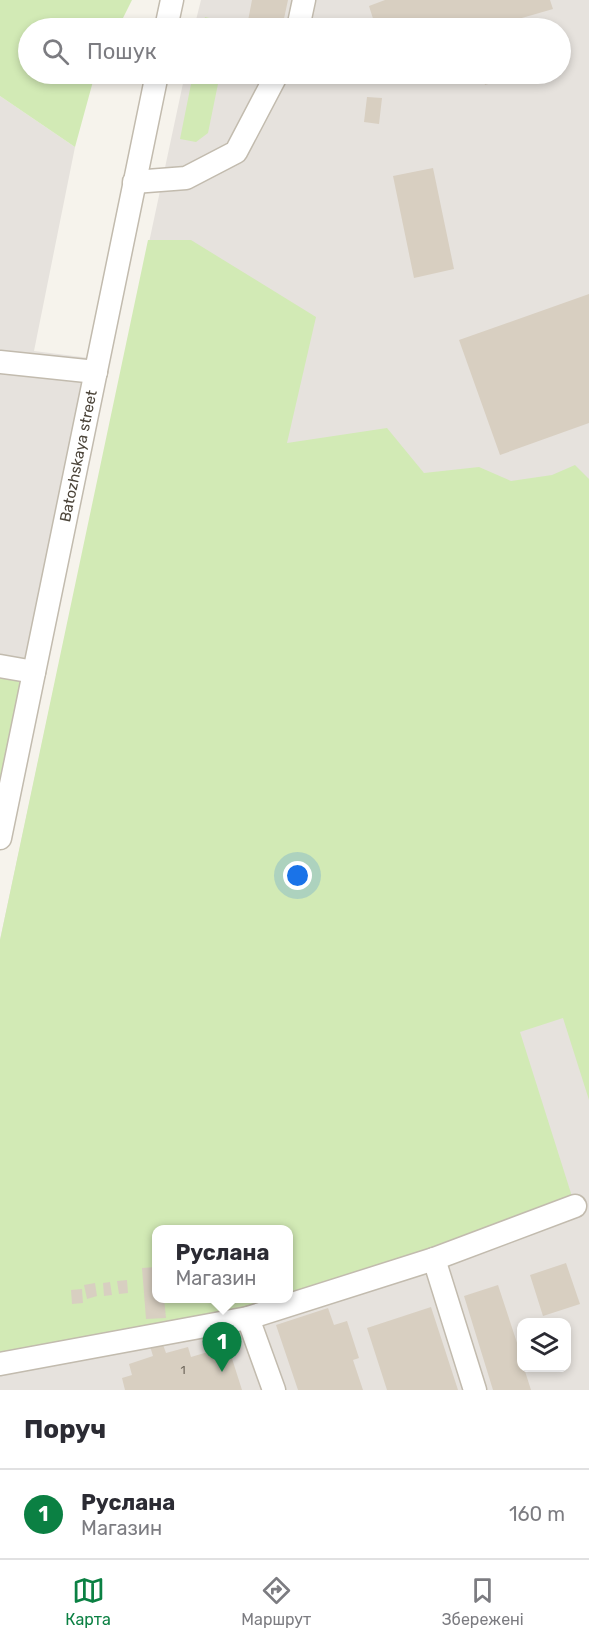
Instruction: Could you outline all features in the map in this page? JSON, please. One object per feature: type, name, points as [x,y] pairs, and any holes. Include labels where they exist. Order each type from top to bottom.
[{"type":"street","points":[[168,18],[172,0]]},
{"type":"street","points":[[300,18],[304,0]]},
{"type":"street","name":"Batozhskaya street","points":[[0,838],[155,84]]},
{"type":"street","points":[[135,182],[186,178],[236,152],[273,84]]},
{"type":"street","points":[[0,362],[96,372]]},
{"type":"street","points":[[0,666],[34,672]]},
{"type":"street","points":[[0,1364],[248,1318],[434,1259],[574,1206]]},
{"type":"street","points":[[434,1259],[475,1390]]},
{"type":"street","points":[[248,1318],[274,1390]]},
{"type":"shaded area","points":[[201,0],[589,0],[589,1390],[0,1390],[0,940],[183,84],[571,84],[571,18],[196,18]]},
{"type":"shaded area","points":[[0,96],[75,147],[34,351],[98,359],[34,672],[0,666]]},
{"type":"green space","points":[[0,0],[132,0],[123,18],[18,18],[18,84],[92,84],[75,147],[0,96]]},
{"type":"green space","points":[[191,84],[218,84],[208,133],[196,142],[180,139]]},
{"type":"green space","points":[[148,240],[191,240],[316,317],[287,443],[387,428],[424,473],[479,467],[511,481],[552,475],[575,465],[589,479],[589,1100],[563,1018],[520,1032],[575,1206],[293,1303],[293,1225],[152,1225],[152,1303],[292,1303],[248,1318],[0,1364],[0,940]]},
{"type":"green space","points":[[0,666],[34,672],[0,838]]},
{"type":"building","points":[[252,0],[288,0],[284,18],[249,18]]},
{"type":"building","points":[[385,0],[550,0],[553,9],[522,18],[373,18],[369,6]]},
{"type":"building","points":[[367,97],[382,98],[379,124],[364,122]]},
{"type":"building","points":[[433,168],[454,269],[414,278],[393,176]]},
{"type":"building","points":[[589,294],[589,423],[500,455],[459,340]]},
{"type":"building","points":[[566,1263],[580,1304],[543,1316],[530,1275]]},
{"type":"building","points":[[152,1267],[152,1303],[164,1303],[166,1318],[146,1319],[142,1268]]},
{"type":"building","points":[[127,1280],[128,1293],[119,1294],[117,1281]]},
{"type":"building","points":[[110,1282],[112,1295],[104,1296],[103,1283]]},
{"type":"building","points":[[95,1283],[97,1296],[87,1299],[84,1285]]},
{"type":"building","points":[[498,1285],[517,1343],[517,1372],[525,1372],[531,1390],[493,1390],[464,1296]]},
{"type":"building","points":[[82,1289],[83,1303],[72,1304],[71,1290]]},
{"type":"building","points":[[431,1307],[458,1390],[387,1390],[367,1328]]},
{"type":"building","points":[[328,1308],[334,1325],[347,1321],[359,1358],[353,1360],[363,1390],[298,1390],[276,1325]]},
{"type":"building","points":[[161,1339],[166,1353],[188,1347],[191,1357],[228,1346],[242,1390],[125,1390],[122,1378],[132,1375],[129,1364],[153,1356],[149,1343]]},
{"type":"place","name":"Руслана","points":[[222,1372]]}]
